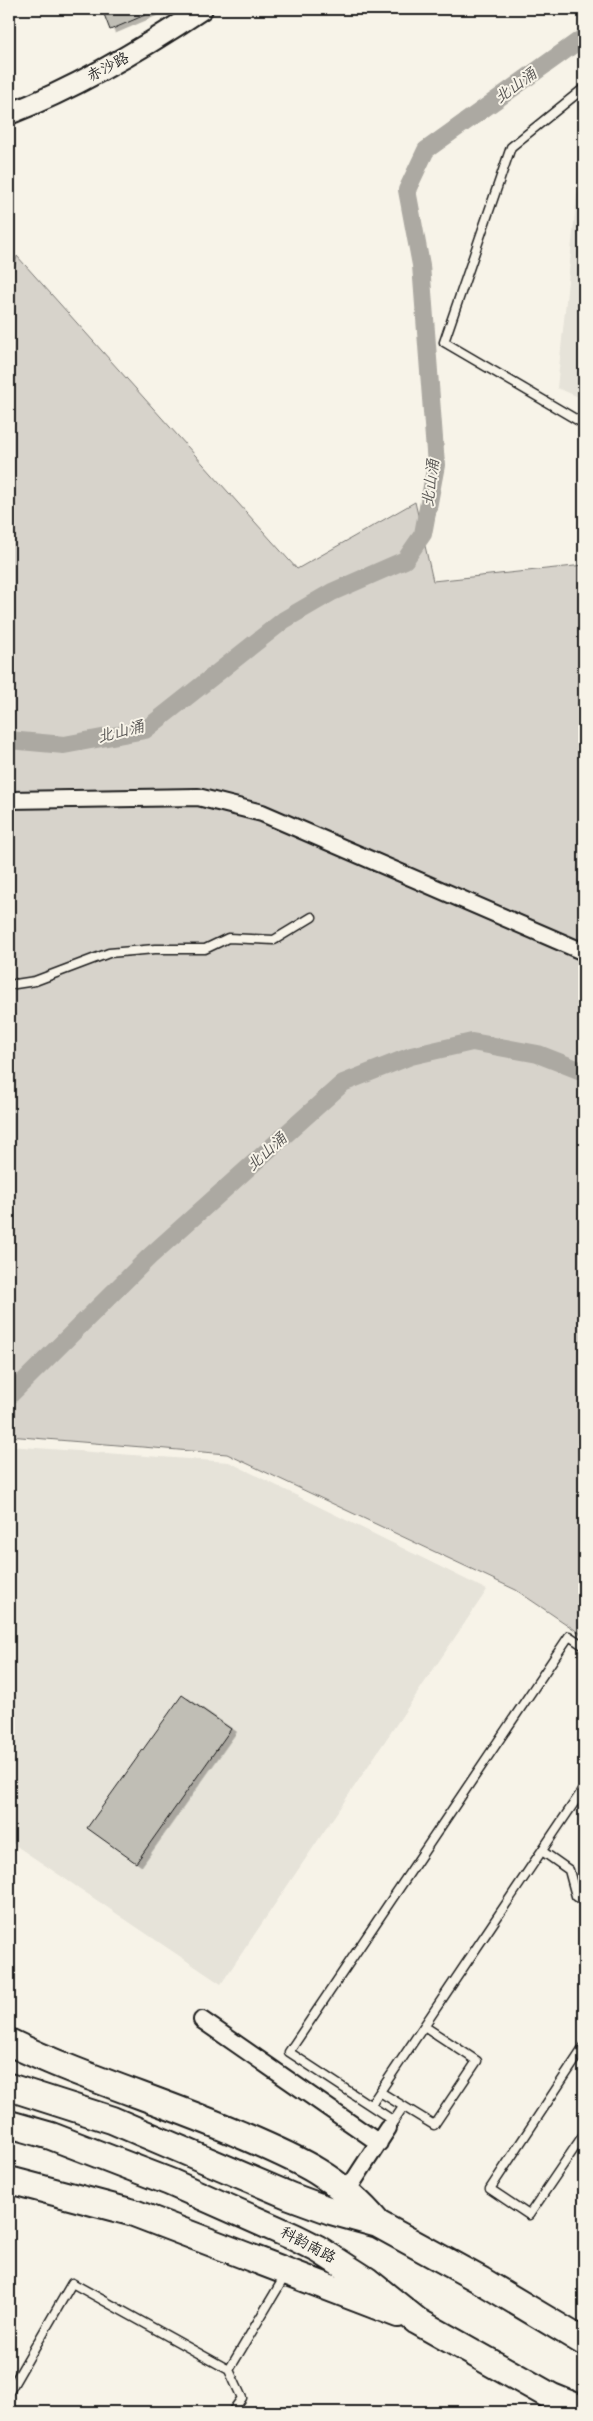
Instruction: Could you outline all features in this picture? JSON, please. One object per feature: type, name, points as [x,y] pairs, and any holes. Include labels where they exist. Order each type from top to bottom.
[{"type":"highway","points":[[9,2042],[48,2062]]},
{"type":"highway","points":[[9,2053],[48,2062],[167,2104],[257,2141],[323,2174],[347,2191],[378,2224]]},
{"type":"highway","points":[[9,2087],[112,2120],[290,2196],[331,2211],[378,2224],[583,2340]]},
{"type":"highway","name":"科韵南路","points":[[9,2124],[60,2140],[170,2182],[294,2237],[360,2276],[417,2321],[558,2404],[584,2410]]},
{"type":"highway","points":[[9,2180],[134,2213],[417,2321]]},
{"type":"highway","points":[[9,2186],[46,2190]]},
{"type":"street","name":"赤沙路","points":[[9,114],[128,57],[202,9]]},
{"type":"street","points":[[9,800],[198,797],[262,814],[584,952]]},
{"type":"street","points":[[202,2020],[379,2142]]},
{"type":"street","points":[[347,2191],[391,2124]]},
{"type":"lane","points":[[584,88],[511,146],[444,342],[584,424]]},
{"type":"lane","points":[[9,985],[35,981],[109,953],[155,949],[205,948],[228,938],[274,940],[312,917]]},
{"type":"lane","points":[[403,2107],[391,2124],[370,2105],[289,2052],[569,1636],[584,1646]]},
{"type":"lane","points":[[370,2105],[584,1788]]},
{"type":"lane","points":[[542,1850],[569,1870],[576,1896],[584,1902]]},
{"type":"lane","points":[[380,2092],[434,2125],[477,2061],[424,2026]]},
{"type":"lane","points":[[584,2047],[490,2189],[529,2216],[584,2134]]},
{"type":"lane","points":[[229,2370],[288,2271]]},
{"type":"lane","points":[[9,2392],[72,2283],[229,2370],[242,2398],[232,2412]]},
{"type":"shaded area","points":[[584,191],[584,399],[557,388],[577,194]]},
{"type":"shaded area","points":[[17,256],[297,569],[415,502],[433,581],[584,565],[584,1636],[516,1590],[227,1454],[9,1436],[9,293]]},
{"type":"shaded area","points":[[9,1446],[229,1462],[487,1590],[221,1984],[9,1841]]},
{"type":"building","points":[[102,9],[159,9],[110,30]]},
{"type":"building","points":[[182,1695],[231,1729],[136,1863],[87,1828]]},
{"type":"waterway","name":"北山涌","points":[[9,740],[64,745],[145,730],[284,620],[332,592],[405,560],[423,534],[436,465],[421,265],[407,190],[426,150],[584,37]]},
{"type":"waterway","name":"北山涌","points":[[9,1396],[149,1257],[343,1083],[411,1056],[472,1042],[538,1054],[584,1072]]}]
